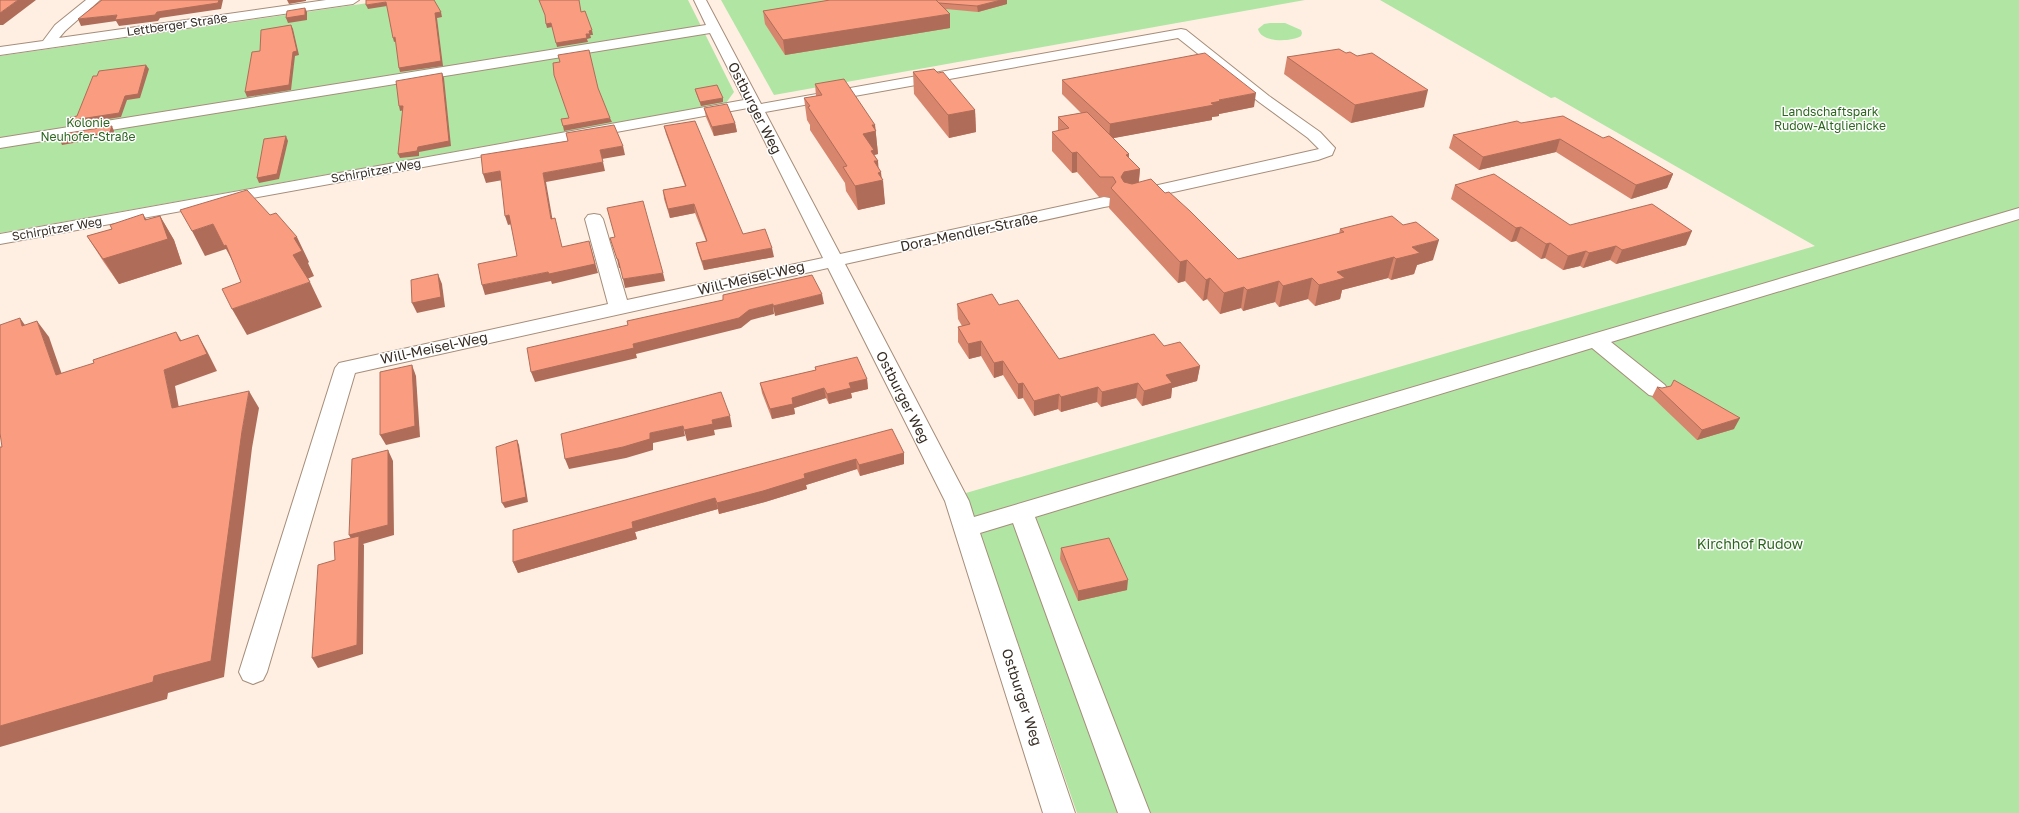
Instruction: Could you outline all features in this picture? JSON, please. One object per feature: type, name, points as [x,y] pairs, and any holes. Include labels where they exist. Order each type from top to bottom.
[{"type":"street","points":[[48,43],[60,28],[94,0]]},
{"type":"street","name":"Lettberger Straße","points":[[0,51],[353,0]]},
{"type":"street","name":"Ostburger Weg","points":[[700,0],[957,501],[1059,813]]},
{"type":"street","points":[[0,143],[714,28]]},
{"type":"street","name":"Schirpitzer Weg","points":[[0,239],[754,106],[1181,33],[1314,135],[1327,148],[1326,152],[1318,155],[1130,197]]},
{"type":"street","name":"Dora-Mendler-Straße","points":[[834,261],[1104,202]]},
{"type":"street","points":[[967,528],[2019,213]]},
{"type":"street","points":[[594,219],[619,308]]},
{"type":"street","name":"Will-Meisel-Weg","points":[[253,672],[346,368],[834,261]]},
{"type":"street","points":[[1595,340],[1657,390]]},
{"type":"street","points":[[1021,512],[1134,813]]},
{"type":"green space","name":"Kolonie Neuhofer-Straße","points":[[389,0],[688,0],[734,92],[726,103],[0,233],[0,56]]},
{"type":"green space","points":[[721,0],[1305,0],[774,95]]},
{"type":"green space","name":"Kirchhof Rudow","points":[[1380,0],[2019,0],[2019,813],[1077,813],[966,493],[1815,246],[1555,97],[1551,98]]},
{"type":"green space","points":[[1285,23],[1301,30],[1301,36],[1277,40],[1270,39],[1260,34],[1258,29],[1264,24]]},
{"type":"building","points":[[0,0],[18,0],[0,13]]},
{"type":"building","points":[[102,0],[219,0],[218,3],[157,12],[155,15],[115,20],[117,15],[78,19]]},
{"type":"building","points":[[366,0],[434,0],[441,12],[435,13],[441,61],[399,68],[395,37],[393,38],[386,2],[366,5]]},
{"type":"building","points":[[539,0],[579,0],[581,12],[585,11],[592,30],[589,31],[590,34],[586,34],[587,38],[556,43],[551,23],[546,24],[545,15]]},
{"type":"building","points":[[830,0],[936,0],[950,14],[783,40],[763,11]]},
{"type":"building","points":[[936,0],[1001,0],[977,6],[939,3]]},
{"type":"building","points":[[305,8],[305,15],[286,18],[287,11]]},
{"type":"building","points":[[291,25],[297,51],[293,52],[289,85],[245,92],[252,52],[260,51],[261,30]]},
{"type":"building","points":[[1339,49],[1357,56],[1372,53],[1428,90],[1355,105],[1287,57]]},
{"type":"building","points":[[589,50],[598,88],[610,118],[563,126],[561,119],[569,118],[554,75],[553,63],[560,62],[558,55]]},
{"type":"building","points":[[1205,53],[1256,93],[1211,103],[1214,105],[1110,124],[1062,80]]},
{"type":"building","points":[[146,65],[138,94],[125,96],[119,113],[67,121],[68,118],[77,116],[93,76],[97,76],[99,71]]},
{"type":"building","points":[[934,69],[938,73],[943,72],[975,110],[948,115],[913,72]]},
{"type":"building","points":[[442,73],[449,141],[418,147],[417,151],[398,154],[403,106],[399,106],[396,81]]},
{"type":"building","points":[[844,79],[875,125],[872,125],[876,131],[863,134],[874,150],[871,151],[878,161],[874,161],[881,172],[878,173],[883,180],[855,186],[843,167],[847,166],[808,107],[810,106],[804,98],[822,95],[815,84]]},
{"type":"building","points":[[717,85],[723,98],[700,102],[695,89]]},
{"type":"building","points":[[727,104],[735,123],[712,127],[704,108]]},
{"type":"building","points":[[1087,112],[1129,154],[1126,155],[1140,169],[1124,172],[1121,177],[1124,182],[1132,184],[1151,179],[1165,193],[1169,192],[1190,211],[1238,259],[1344,232],[1340,229],[1392,216],[1403,225],[1416,222],[1439,240],[1412,247],[1420,253],[1396,259],[1394,257],[1337,272],[1345,278],[1319,285],[1312,278],[1283,286],[1279,281],[1247,290],[1244,287],[1224,293],[1210,278],[1206,280],[1187,260],[1180,262],[1111,188],[1116,182],[1113,177],[1100,177],[1077,152],[1072,153],[1052,132],[1069,128],[1058,117]]},
{"type":"building","points":[[1563,116],[1603,138],[1609,136],[1673,174],[1636,185],[1560,139],[1483,157],[1453,135],[1517,121],[1521,123]]},
{"type":"building","points":[[695,121],[743,234],[765,229],[772,248],[702,261],[696,243],[707,241],[694,204],[668,209],[663,190],[686,186],[664,126]]},
{"type":"building","points":[[614,125],[623,146],[600,150],[603,162],[543,173],[551,219],[555,218],[562,247],[589,241],[595,264],[549,274],[548,272],[482,285],[478,264],[517,256],[509,215],[505,216],[500,171],[483,174],[481,155],[568,141],[566,133]]},
{"type":"building","points":[[112,126],[110,132],[60,140],[62,134]]},
{"type":"building","points":[[286,136],[277,174],[257,178],[264,139]]},
{"type":"building","points":[[1494,174],[1570,225],[1652,204],[1692,231],[1622,250],[1616,246],[1589,253],[1586,251],[1568,256],[1550,243],[1546,244],[1521,227],[1516,228],[1455,185]]},
{"type":"building","points":[[247,190],[270,215],[276,213],[297,237],[294,238],[302,251],[293,255],[310,282],[232,309],[222,289],[241,282],[226,245],[224,246],[213,224],[192,231],[180,210]]},
{"type":"building","points":[[643,201],[663,273],[623,279],[618,259],[610,238],[615,237],[607,208]]},
{"type":"building","points":[[143,214],[145,220],[160,216],[168,239],[103,259],[87,236],[112,229],[110,225]]},
{"type":"building","points":[[438,274],[441,297],[412,303],[411,280]]},
{"type":"building","points":[[812,275],[822,294],[773,306],[773,304],[749,310],[739,318],[633,344],[634,348],[531,372],[527,348],[628,325],[627,321],[723,300],[723,295]]},
{"type":"building","points":[[992,294],[999,305],[1018,300],[1059,359],[1154,334],[1164,346],[1180,342],[1200,366],[1166,375],[1172,383],[1144,391],[1138,383],[1102,392],[1098,387],[1061,397],[1059,394],[1034,401],[1023,383],[1018,384],[1003,361],[994,363],[981,341],[968,344],[958,327],[970,324],[957,304]]},
{"type":"building","points":[[20,318],[22,326],[37,321],[56,375],[94,363],[93,360],[176,332],[180,341],[198,335],[207,354],[164,370],[172,408],[249,391],[242,431],[211,661],[154,676],[153,682],[0,726],[0,447],[2,447],[0,433],[0,325]]},
{"type":"building","points":[[857,357],[867,379],[849,383],[851,388],[827,394],[824,388],[792,398],[793,404],[770,409],[760,383],[816,370],[815,367]]},
{"type":"building","points":[[412,365],[415,426],[380,435],[380,372]]},
{"type":"building","points":[[1674,380],[1740,418],[1702,430],[1657,387],[1662,388],[1671,386]]},
{"type":"building","points":[[721,392],[730,416],[712,420],[713,424],[684,430],[683,426],[650,433],[650,439],[623,447],[565,459],[561,434]]},
{"type":"building","points":[[892,429],[904,453],[859,465],[856,459],[804,474],[805,478],[717,503],[715,498],[632,522],[633,528],[513,562],[513,530]]},
{"type":"building","points":[[517,440],[526,497],[502,503],[496,447]]},
{"type":"building","points":[[388,450],[388,525],[349,535],[352,459]]},
{"type":"building","points":[[359,536],[357,645],[312,658],[318,565],[335,560],[334,542]]},
{"type":"building","points":[[1109,538],[1128,580],[1078,591],[1061,548]]},
{"type":"park label","name":"Landschaftspark Rudow-Altglienicke","points":[[1830,119]]}]
